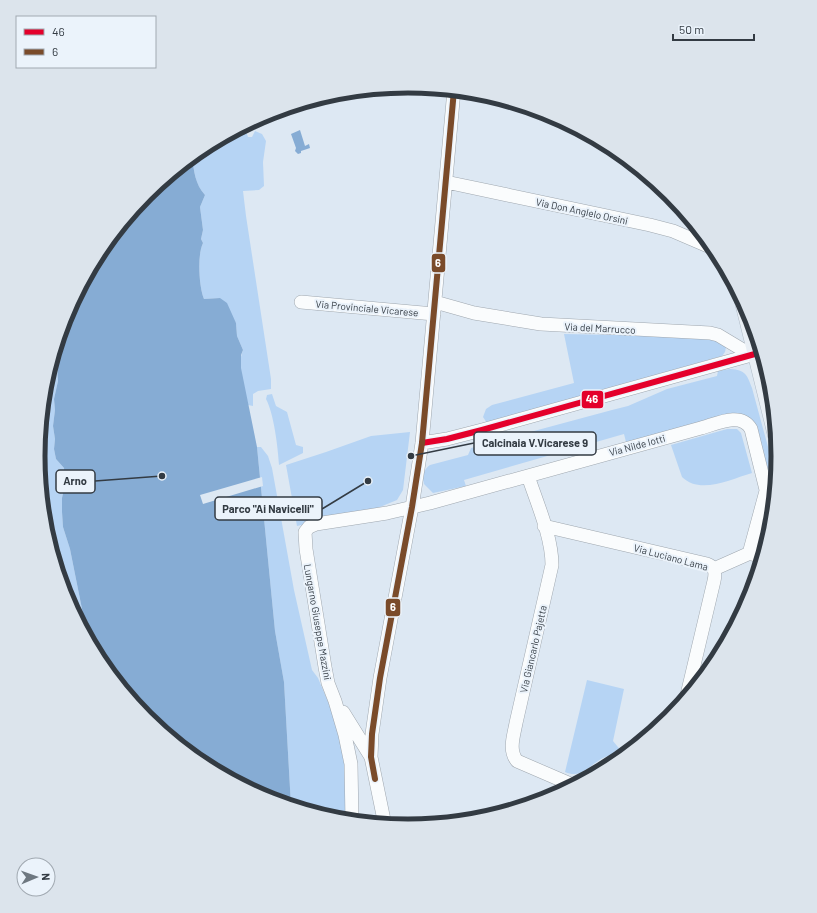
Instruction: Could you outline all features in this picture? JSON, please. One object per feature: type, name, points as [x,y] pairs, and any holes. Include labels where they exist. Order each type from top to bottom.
[{"type":"street","points":[[384,819],[371,757],[372,734],[380,678],[412,507],[422,443],[453,96]]},
{"type":"street","name":"Via Don Anglelo Orsini","points":[[446,182],[650,225],[673,232],[704,244]]},
{"type":"street","name":"Via Provinciale Vicarese","points":[[301,302],[434,308]]},
{"type":"street","name":"Via del Marrucco","points":[[434,308],[541,324],[710,333],[718,335],[743,350],[757,353]]},
{"type":"street","points":[[422,443],[447,439],[482,430],[757,353]]},
{"type":"street","name":"Via Nilde Iotti","points":[[412,507],[671,436],[737,420],[745,422],[751,429],[769,502]]},
{"type":"street","name":"Via Giancarlo Pajetta","points":[[528,476],[552,555],[552,565],[516,723],[512,749],[514,757],[517,760],[568,783]]},
{"type":"street","name":"Via Nilde Iotti","points":[[750,553],[750,547],[766,490]]},
{"type":"street","name":"Lungarno Giuseppe Mazzini","points":[[352,815],[351,764],[335,701],[328,683],[306,549],[305,532],[316,524],[387,513],[412,507]]},
{"type":"street","name":"Via Luciano Lama","points":[[544,526],[706,564],[714,569],[714,580],[689,688]]},
{"type":"street","points":[[714,569],[750,553],[758,556]]},
{"type":"street","points":[[335,701],[371,757]]},
{"type":"shaded area","points":[[300,130],[305,146],[309,144],[310,148],[301,151],[301,153],[298,154],[295,151],[296,148],[291,134]]},
{"type":"shaded area","points":[[246,131],[248,137],[252,137],[255,131],[262,134],[266,141],[263,162],[264,186],[259,190],[243,191],[271,379],[271,389],[258,391],[253,394],[253,406],[248,405],[242,378],[240,363],[243,350],[237,336],[236,323],[220,298],[204,299],[202,294],[199,263],[203,243],[201,239],[203,230],[200,207],[205,195],[197,182],[193,164]]},
{"type":"shaded area","points":[[193,164],[197,182],[205,195],[200,207],[203,230],[201,239],[203,243],[199,263],[202,294],[204,299],[220,298],[227,303],[236,323],[237,336],[243,350],[241,355],[241,368],[257,447],[275,631],[284,682],[291,800],[248,783],[227,771],[187,745],[169,730],[151,714],[120,678],[106,658],[84,621],[70,549],[63,527],[62,498],[65,484],[64,468],[56,459],[54,449],[54,399],[58,381],[57,363],[64,340],[82,296],[106,255],[120,235],[151,199]]},
{"type":"shaded area","points":[[564,334],[710,337],[726,347],[722,356],[487,423],[483,417],[486,409],[492,405],[574,383]]},
{"type":"shaded area","points":[[57,363],[58,381],[54,399],[55,410],[53,426],[55,439],[54,449],[56,459],[64,468],[65,484],[62,498],[63,527],[70,549],[84,621],[64,573],[57,551],[48,504],[45,456],[46,433],[48,409]]},
{"type":"shaded area","points":[[730,369],[743,372],[749,380],[772,461],[771,486],[751,420],[626,442],[624,434],[464,480],[466,486],[433,493],[424,484],[424,473],[430,465],[468,455],[471,448],[628,406],[667,389],[717,376],[718,371]]},
{"type":"shaded area","points":[[272,394],[276,406],[287,412],[296,445],[303,447],[303,453],[279,465],[277,441],[269,405],[266,399],[267,395]]},
{"type":"shaded area","points":[[727,429],[737,429],[741,433],[752,473],[725,482],[707,485],[698,485],[689,482],[682,477],[671,445]]},
{"type":"shaded area","points":[[410,432],[403,490],[397,500],[375,509],[297,526],[286,465],[371,436]]},
{"type":"shaded area","points":[[257,447],[261,447],[268,456],[272,468],[294,590],[312,670],[318,678],[339,728],[346,768],[348,815],[314,808],[291,800],[284,682],[275,631]]},
{"type":"shaded area","points":[[765,523],[762,544],[761,537]]},
{"type":"shaded area","points":[[587,680],[624,689],[613,741],[621,751],[604,758],[580,773],[571,774],[565,772]]},
{"type":"pier","points":[[262,477],[263,486],[203,504],[200,495]]},
{"type":"transit line","name":"6","points":[[375,779],[371,757],[372,734],[380,678],[412,507],[422,443],[453,96]]},
{"type":"transit line","name":"46","points":[[422,443],[447,439],[482,430],[757,353]]},
{"type":"place","name":"Calcinaia V.Vicarese 9","points":[[411,456]]},
{"type":"place","name":"Arno","points":[[162,476]]},
{"type":"place","name":"Parco \"Ai Navicelli\"","points":[[368,481]]}]
